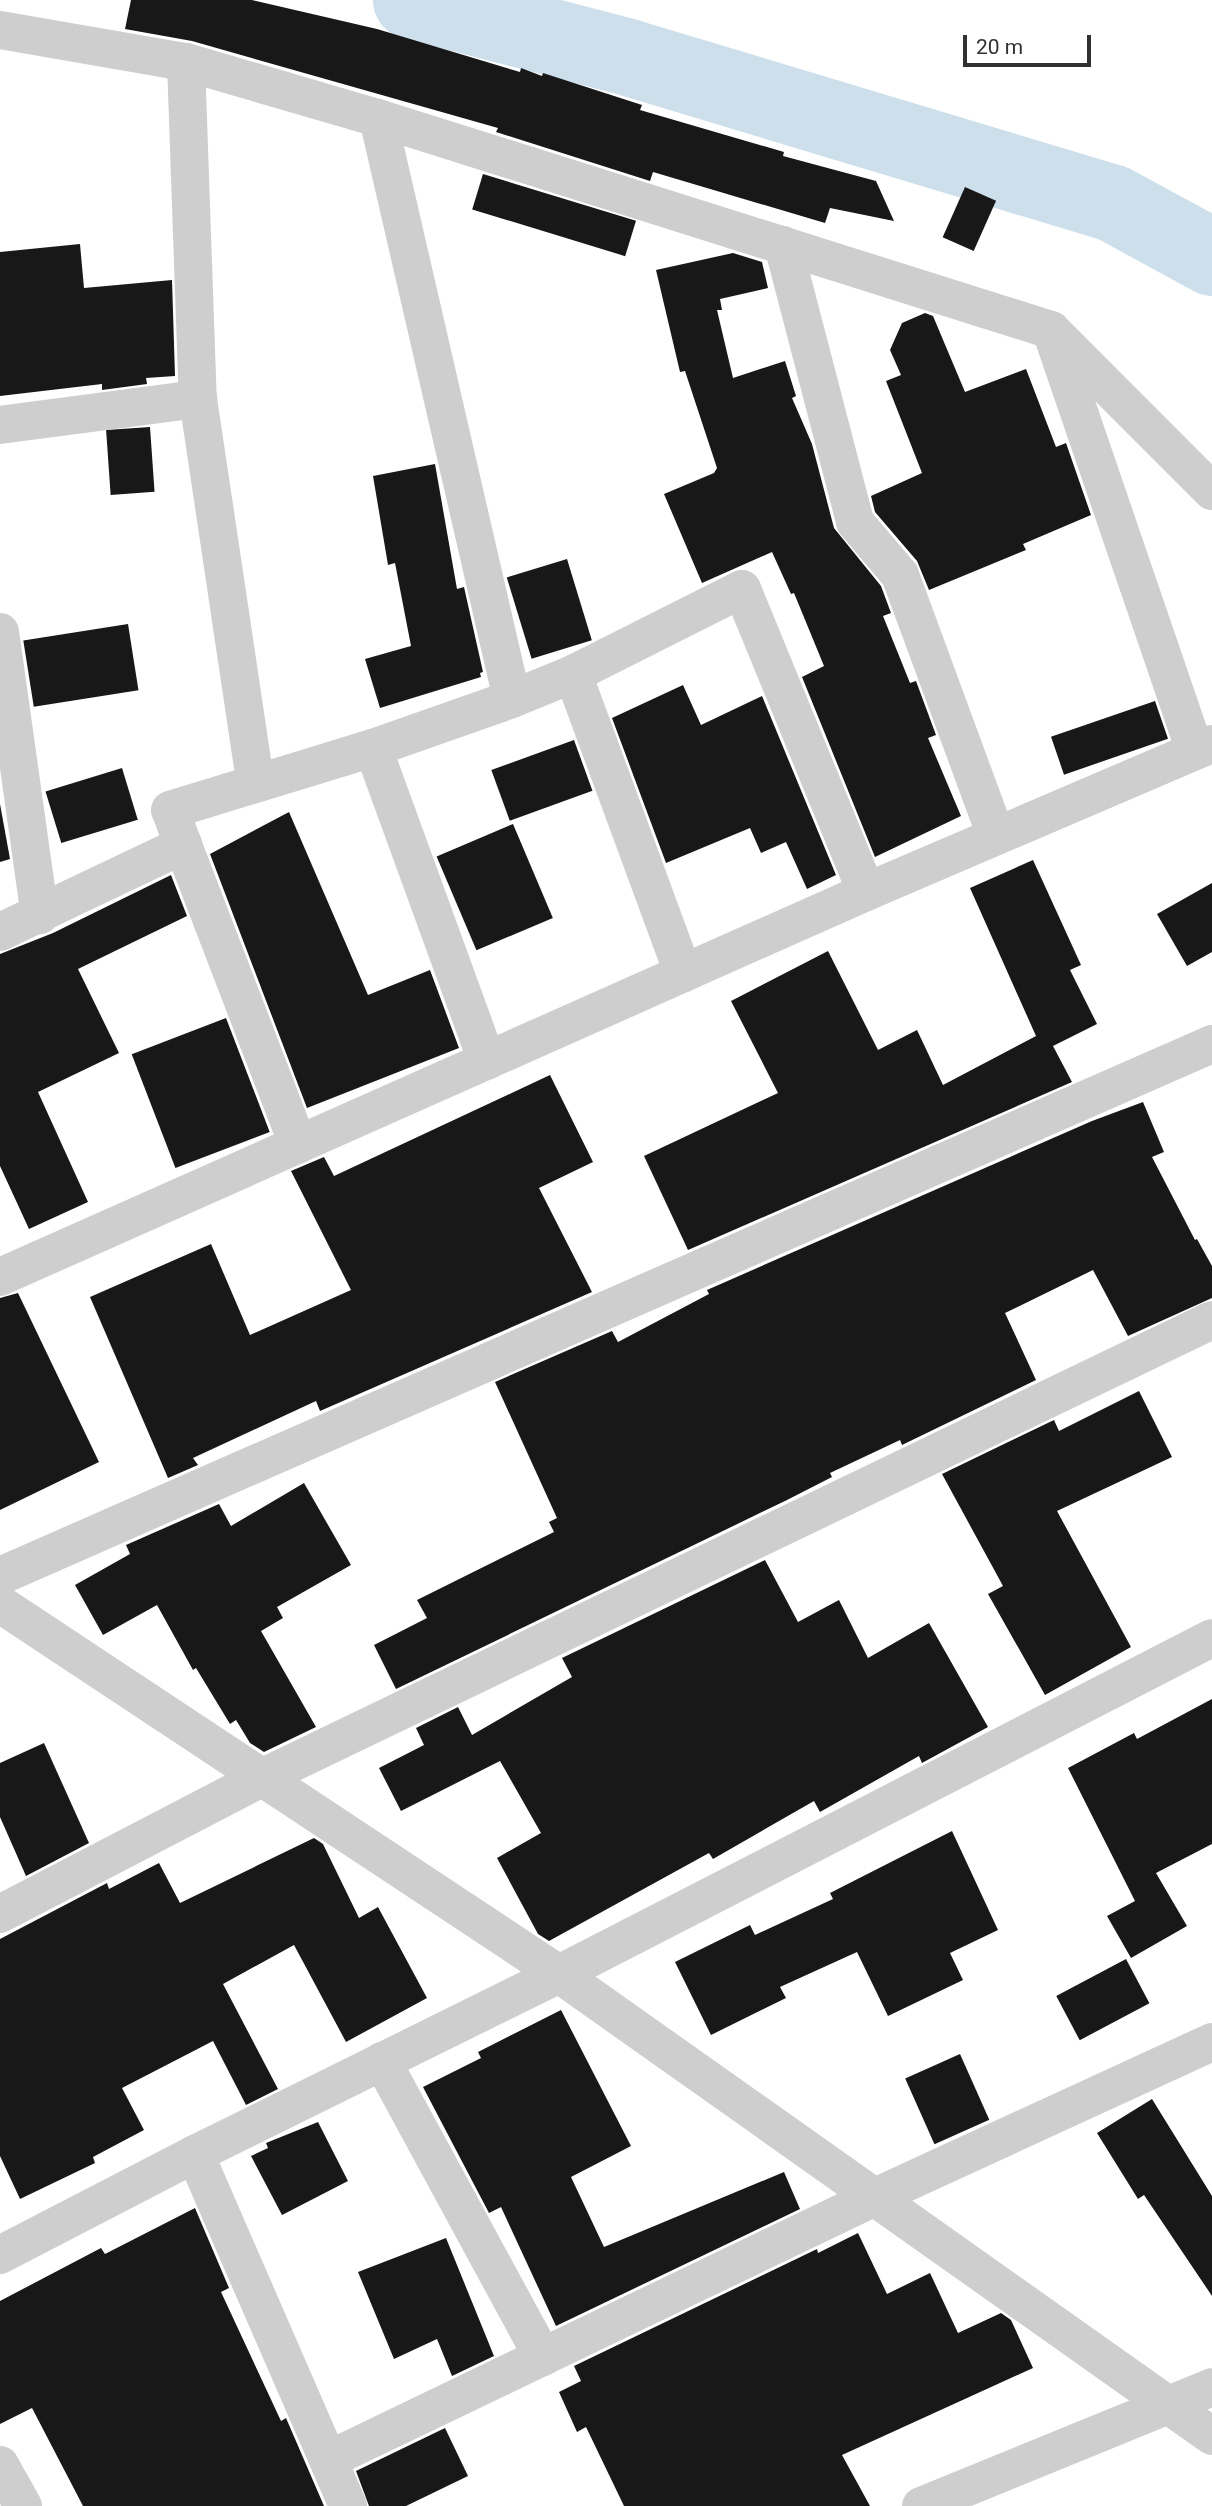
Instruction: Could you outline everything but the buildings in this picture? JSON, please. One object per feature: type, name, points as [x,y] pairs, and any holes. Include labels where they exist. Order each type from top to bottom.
[{"type":"street","points":[[0,30],[186,62],[378,118],[1051,330],[1212,491]]},
{"type":"street","points":[[186,62],[198,399],[255,782]]},
{"type":"street","points":[[378,118],[512,699]]},
{"type":"street","points":[[783,245],[855,522],[900,575],[996,836]]},
{"type":"street","points":[[0,1277],[866,892],[1204,748],[1051,330]]},
{"type":"street","points":[[0,425],[198,399]]},
{"type":"street","points":[[298,1145],[170,810],[373,748],[512,699],[573,674],[742,589],[866,892]]},
{"type":"street","points":[[0,632],[40,915]]},
{"type":"street","points":[[573,674],[683,973]]},
{"type":"street","points":[[373,748],[488,1061]]},
{"type":"street","points":[[0,932],[183,845]]},
{"type":"street","points":[[0,1576],[1212,1044]]},
{"type":"street","points":[[0,1914],[262,1777],[1212,1320]]},
{"type":"street","points":[[0,1604],[559,1974],[1212,2436]]},
{"type":"street","points":[[0,2255],[195,2154],[559,1974],[1212,1638]]},
{"type":"street","points":[[330,2459],[875,2197],[1207,2056]]},
{"type":"street","points":[[382,2061],[543,2357]]},
{"type":"street","points":[[195,2154],[330,2459],[348,2506]]},
{"type":"street","points":[[921,2506],[1212,2387]]},
{"type":"street","points":[[0,2465],[23,2506]]},
{"type":"waterway","points":[[411,0],[628,57],[1113,203],[1212,257]]}]
